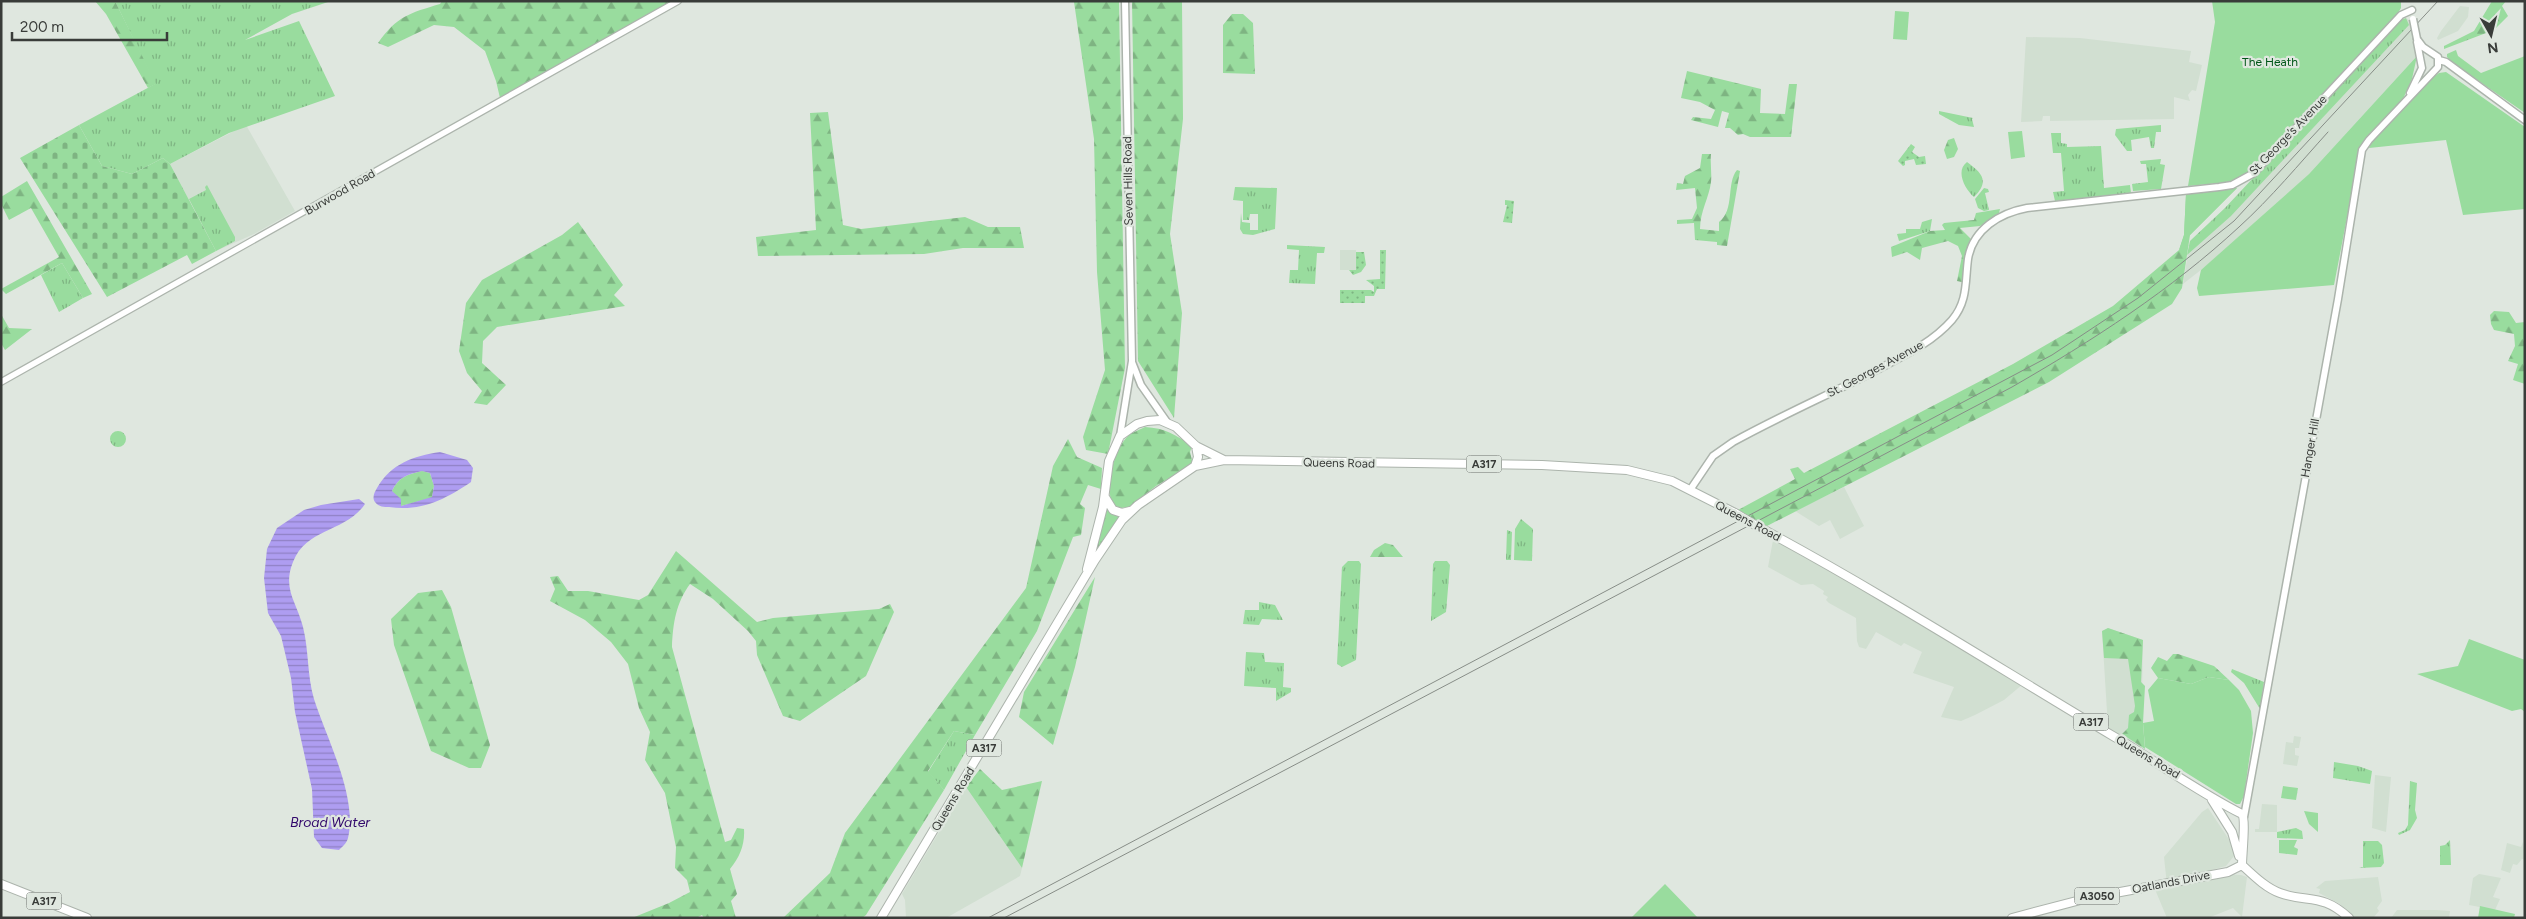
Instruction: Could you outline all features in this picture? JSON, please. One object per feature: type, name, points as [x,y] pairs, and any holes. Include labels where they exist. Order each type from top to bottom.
[{"type":"main road","name":"Seven Hills Road","points":[[1120,436],[1132,361],[1125,1]]},
{"type":"main road","points":[[2410,1],[2422,68],[2450,67],[2525,120]]},
{"type":"main road","name":"St George’s Avenue","points":[[2131,197],[2219,187],[2245,180],[2281,145],[2401,15],[2412,10]]},
{"type":"main road","points":[[2417,39],[2429,51],[2436,66]]},
{"type":"main road","points":[[2422,60],[2429,51]]},
{"type":"main road","name":"Hanger Hill","points":[[2242,866],[2244,826],[2241,812],[2338,299],[2362,150],[2436,66]]},
{"type":"main road","name":"Hanger Hill","points":[[2403,104],[2419,77],[2422,68]]},
{"type":"main road","name":"St. Georges Avenue","points":[[1690,490],[1711,459],[1733,442],[1932,339],[1953,318],[1965,298],[1968,259],[1974,242],[1985,227],[1998,217],[2027,208],[2131,197]]},
{"type":"main road","name":"Seven Hills Road","points":[[1132,361],[1142,386],[1163,418],[1169,423]]},
{"type":"main road","points":[[1120,436],[1147,421],[1169,423]]},
{"type":"main road","name":"A317","points":[[1169,423],[1196,446],[1224,460]]},
{"type":"main road","name":"A317","points":[[1104,494],[1109,461],[1120,436]]},
{"type":"main road","points":[[1195,466],[1198,457],[1196,446]]},
{"type":"main road","name":"Queens Road","points":[[1224,460],[1582,466],[1658,476],[1735,513],[1860,584],[2155,761],[2207,795],[2241,812]]},
{"type":"main road","name":"A317","points":[[1132,510],[1195,466],[1224,460]]},
{"type":"main road","points":[[1104,494],[1107,503],[1113,510],[1122,513],[1132,510]]},
{"type":"main road","name":"Queens Road","points":[[1085,578],[1104,494]]},
{"type":"main road","name":"Queens Road","points":[[881,918],[1085,578],[1122,520],[1132,510]]},
{"type":"main road","points":[[1093,546],[1098,551],[1102,551]]},
{"type":"main road","name":"Queens Road","points":[[2207,795],[2230,829],[2242,866]]},
{"type":"main road","points":[[2225,820],[2241,812]]},
{"type":"main road","points":[[2230,829],[2244,826]]},
{"type":"main road","points":[[2242,866],[2278,892],[2323,900],[2336,907],[2349,918]]},
{"type":"main road","name":"Oatlands Drive","points":[[2012,918],[2088,898],[2228,872],[2242,866]]},
{"type":"main road","name":"A317","points":[[1,884],[87,918]]},
{"type":"street","name":"Burwood Road","points":[[1,382],[678,1]]},
{"type":"shaded area","points":[[2460,6],[2469,7],[2468,17],[2458,31],[2438,40],[2437,38],[2441,31]]},
{"type":"shaded area","points":[[2406,18],[2410,21],[2417,56],[2309,174],[2211,262],[2183,284],[2190,241],[2225,208],[2401,20]]},
{"type":"shaded area","points":[[2026,37],[2080,38],[2191,51],[2189,62],[2202,65],[2196,91],[2192,90],[2188,95],[2190,101],[2174,97],[2174,119],[2050,121],[2050,116],[2043,116],[2042,121],[2021,122]]},
{"type":"shaded area","points":[[246,125],[295,211],[254,234],[216,251],[170,164]]},
{"type":"shaded area","points":[[1340,250],[1356,250],[1356,270],[1340,270]]},
{"type":"shaded area","points":[[1844,487],[1864,526],[1840,539],[1830,520],[1819,526],[1795,511]]},
{"type":"shaded area","points":[[1774,535],[2023,684],[2004,700],[1961,721],[1941,717],[1954,687],[1913,673],[1922,652],[1904,643],[1901,646],[1876,632],[1866,649],[1859,647],[1856,618],[1829,603],[1826,600],[1828,597],[1823,594],[1824,591],[1813,584],[1801,585],[1768,567]]},
{"type":"shaded area","points":[[2108,628],[2143,640],[2141,748],[2108,728],[2102,631]]},
{"type":"shaded area","points":[[2294,736],[2301,737],[2299,748],[2295,748],[2295,755],[2299,756],[2297,766],[2283,764],[2286,742],[2293,743]]},
{"type":"shaded area","points":[[2375,775],[2391,777],[2386,832],[2372,828]]},
{"type":"shaded area","points":[[966,787],[1022,868],[1020,876],[946,918],[906,918],[905,900],[902,894]]},
{"type":"shaded area","points":[[2262,804],[2277,805],[2277,832],[2255,832],[2255,829],[2259,829]]},
{"type":"shaded area","points":[[2208,808],[2235,850],[2234,856],[2226,866],[2201,873],[2247,877],[2242,917],[2233,908],[2208,918],[2167,918],[2154,887],[2167,885],[2164,857],[2202,812]]},
{"type":"shaded area","points":[[2523,842],[2525,860],[2522,859],[2517,865],[2513,864],[2510,873],[2501,870],[2507,843],[2521,847]]},
{"type":"shaded area","points":[[2479,874],[2501,878],[2493,897],[2500,899],[2495,910],[2469,905],[2473,878]]},
{"type":"shaded area","points":[[2378,877],[2382,901],[2377,908],[2379,911],[2373,918],[2355,918],[2340,904],[2319,893],[2320,889],[2316,888],[2325,881]]},
{"type":"shaded area","points":[[2397,910],[2450,911],[2449,918],[2391,918]]},
{"type":"green space","points":[[95,1],[115,1],[156,84],[148,88],[106,14]]},
{"type":"green space","points":[[115,1],[331,1],[292,14],[245,40],[299,21],[335,96],[229,133],[170,164],[163,158],[132,174],[102,166],[79,125],[155,84]]},
{"type":"green space","points":[[442,1],[672,1],[500,98],[485,51],[454,27],[434,25],[388,47],[378,43],[398,21],[412,13],[440,4]]},
{"type":"green space","points":[[1119,1],[1125,368],[1108,454],[1086,450],[1083,437],[1105,370],[1097,272],[1094,139],[1074,2]]},
{"type":"green space","points":[[1132,1],[1182,1],[1183,119],[1170,234],[1182,313],[1174,418],[1138,361]]},
{"type":"green space","name":"The Heath","points":[[2212,1],[2401,1],[2401,8],[2395,18],[2251,171],[2229,182],[2188,186],[2215,22]]},
{"type":"green space","points":[[2492,1],[2506,1],[2502,6],[2508,16],[2494,30],[2444,49],[2444,46],[2474,31]]},
{"type":"green space","points":[[1895,11],[1909,12],[1907,40],[1893,39]]},
{"type":"green space","points":[[1232,14],[1243,14],[1253,23],[1255,74],[1223,73],[1223,25]]},
{"type":"green space","points":[[2406,18],[2409,25],[2231,216],[2187,255],[2190,241],[2225,208],[2401,20]]},
{"type":"green space","points":[[2456,50],[2458,56],[2481,73],[2525,56],[2525,113],[2451,62],[2447,54]]},
{"type":"green space","points":[[2417,56],[2412,79],[2403,99],[2361,145],[2334,285],[2199,296],[2197,288],[2201,270],[2309,174]]},
{"type":"green space","points":[[1687,71],[1761,89],[1760,113],[1785,114],[1789,84],[1797,84],[1791,137],[1750,137],[1743,134],[1738,135],[1730,128],[1725,128],[1729,113],[1722,111],[1718,127],[1691,120],[1693,117],[1711,119],[1715,110],[1700,102],[1681,98]]},
{"type":"green space","points":[[2446,72],[2525,127],[2525,209],[2463,215],[2446,140],[2369,148],[2371,141],[2431,79],[2439,73]]},
{"type":"green space","points":[[1939,111],[1973,118],[1974,127],[1959,125],[1939,114]]},
{"type":"green space","points":[[828,112],[843,225],[861,229],[965,217],[988,227],[1020,227],[1024,248],[963,248],[924,254],[758,256],[756,237],[816,230],[810,113]]},
{"type":"green space","points":[[79,125],[102,166],[132,174],[163,158],[170,164],[216,251],[192,264],[187,255],[107,297],[20,158]]},
{"type":"green space","points":[[2161,125],[2161,132],[2156,132],[2154,148],[2151,148],[2149,137],[2131,140],[2132,151],[2127,151],[2115,135],[2116,129]]},
{"type":"green space","points":[[2022,131],[2025,157],[2011,159],[2008,132]]},
{"type":"green space","points":[[2051,133],[2061,133],[2061,143],[2067,144],[2067,147],[2101,146],[2104,188],[2130,185],[2131,193],[2055,201],[2053,192],[2064,191],[2061,153],[2053,153]]},
{"type":"green space","points":[[1954,138],[1958,149],[1954,157],[1947,159],[1944,150],[1948,140]]},
{"type":"green space","points":[[1911,144],[1915,147],[1912,152],[1919,157],[1925,156],[1926,164],[1916,165],[1914,159],[1905,161],[1903,166],[1898,161]]},
{"type":"green space","points":[[1702,154],[1711,154],[1711,179],[1701,216],[1700,229],[1719,231],[1719,222],[1724,217],[1729,204],[1734,175],[1737,170],[1740,171],[1727,246],[1717,245],[1717,242],[1695,240],[1694,223],[1677,224],[1677,220],[1692,219],[1697,208],[1695,188],[1676,190],[1677,183],[1683,184],[1685,176],[1700,168]]},
{"type":"green space","points":[[2161,159],[2160,164],[2165,165],[2161,189],[2133,191],[2132,184],[2148,182],[2146,164],[2141,164],[2140,161]]},
{"type":"green space","points":[[1967,162],[1977,170],[1983,182],[1974,197],[1967,189],[1962,175],[1963,166]]},
{"type":"green space","points":[[27,181],[92,294],[83,298],[62,263],[6,294],[1,289],[59,257],[31,208],[9,220],[1,204],[1,197]]},
{"type":"green space","points":[[207,185],[235,237],[235,241],[216,251],[189,199],[206,190],[205,187]]},
{"type":"green space","points":[[1235,187],[1277,188],[1275,229],[1253,235],[1243,234],[1240,229],[1241,213],[1242,222],[1250,223],[1250,230],[1258,230],[1258,214],[1250,214],[1249,220],[1243,220],[1243,201],[1233,200]]},
{"type":"green space","points":[[1984,188],[1988,189],[1989,192],[1985,193],[1989,210],[1984,211],[1978,208],[1975,199]]},
{"type":"green space","points":[[2237,188],[2190,235],[2182,288],[2172,304],[2049,382],[1767,526],[1738,510],[1795,479],[1790,469],[1798,467],[1804,473],[2013,364],[2113,306],[2179,250],[2184,235],[2186,194]]},
{"type":"green space","points":[[2237,188],[2190,235],[2179,250],[2184,235],[2186,194]]},
{"type":"green space","points":[[1505,200],[1514,201],[1512,223],[1503,222],[1507,205],[1505,205]]},
{"type":"green space","points":[[2000,209],[1999,213],[1980,226],[1960,228],[1974,242],[1966,283],[1957,281],[1962,256],[1958,246],[1948,241],[1922,248],[1920,260],[1907,252],[1892,257],[1891,247],[1930,231],[1945,230],[1942,225],[1944,223],[1974,220],[1976,213]]},
{"type":"green space","points":[[1932,219],[1930,231],[1899,241],[1897,234],[1906,233],[1906,229],[1920,229],[1922,222]]},
{"type":"green space","points":[[578,222],[623,285],[614,295],[625,306],[497,327],[483,341],[482,363],[506,385],[487,405],[474,403],[482,391],[467,373],[459,351],[466,303],[482,280],[562,235]]},
{"type":"green space","points":[[1287,245],[1325,247],[1324,253],[1317,253],[1315,284],[1289,283],[1290,270],[1298,270],[1299,250],[1287,249]]},
{"type":"green space","points":[[1380,250],[1386,250],[1385,289],[1377,289],[1374,296],[1365,296],[1365,303],[1340,303],[1340,290],[1371,290],[1374,292],[1374,286],[1366,280],[1380,279]]},
{"type":"green space","points":[[1356,252],[1364,252],[1366,265],[1361,272],[1353,275],[1349,270],[1356,270]]},
{"type":"green space","points":[[62,263],[83,298],[59,312],[41,275]]},
{"type":"green space","points":[[2494,311],[2509,312],[2516,323],[2525,322],[2525,384],[2513,380],[2518,364],[2508,361],[2515,346],[2514,334],[2494,330],[2490,315]]},
{"type":"green space","points":[[1,314],[9,328],[32,329],[5,350],[1,343]]},
{"type":"green space","points":[[1145,427],[1170,433],[1192,446],[1190,452],[1193,464],[1156,486],[1129,507],[1121,508],[1113,505],[1110,498],[1112,469],[1118,450],[1123,442],[1132,433]]},
{"type":"green space","points":[[115,431],[121,431],[126,436],[124,445],[115,447],[110,442],[110,436]]},
{"type":"green space","points":[[1068,439],[1077,457],[1102,468],[1101,489],[1088,485],[1080,504],[1085,508],[1081,535],[1073,537],[1037,631],[975,735],[954,731],[928,771],[944,790],[866,915],[862,918],[783,918],[830,873],[845,833],[1026,588],[1053,466]]},
{"type":"green space","points":[[422,471],[430,473],[434,486],[432,498],[401,506],[392,491],[394,486],[404,477]]},
{"type":"green space","points":[[1105,506],[1112,513],[1121,516],[1099,549],[1096,548]]},
{"type":"green space","points":[[1521,519],[1533,529],[1532,561],[1514,560],[1515,529]]},
{"type":"green space","points":[[1507,530],[1512,532],[1511,560],[1506,560]]},
{"type":"green space","points":[[1385,543],[1393,545],[1403,557],[1370,557],[1374,550]]},
{"type":"green space","points":[[676,551],[757,622],[773,618],[879,609],[890,604],[894,612],[866,676],[800,721],[783,716],[757,655],[756,641],[748,631],[713,599],[690,584],[681,598],[674,622],[672,647],[725,842],[731,840],[737,828],[744,829],[744,840],[741,850],[737,860],[730,869],[737,894],[731,901],[736,918],[704,918],[702,915],[696,918],[632,918],[690,892],[687,880],[675,868],[676,847],[665,793],[645,760],[650,732],[639,708],[628,664],[611,642],[585,620],[550,601],[555,589],[550,577],[558,576],[568,591],[588,591],[639,600],[648,595]]},
{"type":"green space","points":[[1348,561],[1359,561],[1361,564],[1356,660],[1342,667],[1337,664],[1342,567]]},
{"type":"green space","points":[[1435,561],[1447,561],[1450,565],[1446,612],[1431,621],[1433,564]]},
{"type":"green space","points":[[1095,577],[1075,667],[1053,745],[1019,717],[1024,692]]},
{"type":"green space","points":[[442,590],[451,607],[490,745],[481,768],[469,768],[431,751],[394,645],[391,619],[418,593]]},
{"type":"green space","points":[[1259,602],[1275,605],[1283,620],[1262,619],[1259,625],[1243,624],[1245,610],[1259,610]]},
{"type":"green space","points":[[2108,628],[2143,640],[2141,682],[2145,686],[2143,723],[2145,749],[2122,734],[2128,728],[2129,715],[2134,712],[2135,706],[2128,659],[2104,658],[2102,631]]},
{"type":"green space","points":[[2469,639],[2525,660],[2525,712],[2521,709],[2512,711],[2417,674],[2458,666]]},
{"type":"green space","points":[[1246,652],[1264,653],[1265,662],[1284,663],[1283,687],[1291,688],[1291,692],[1276,701],[1276,688],[1244,686]]},
{"type":"green space","points":[[2173,654],[2214,666],[2229,680],[2209,677],[2191,684],[2158,678],[2151,668],[2158,657],[2167,661]]},
{"type":"green space","points":[[2232,669],[2264,682],[2260,709],[2244,683],[2231,672]]},
{"type":"green space","points":[[2209,677],[2229,680],[2239,690],[2251,711],[2253,733],[2244,796],[2240,804],[2236,804],[2145,747],[2143,723],[2154,721],[2148,690],[2158,678],[2191,684]]},
{"type":"green space","points":[[954,731],[975,735],[944,790],[928,772]]},
{"type":"green space","points":[[2334,762],[2358,766],[2372,771],[2370,784],[2333,778]]},
{"type":"green space","points":[[980,769],[1002,790],[1042,781],[1022,868],[966,787]]},
{"type":"green space","points":[[2410,781],[2417,783],[2415,810],[2417,818],[2410,830],[2399,835],[2398,833],[2405,830],[2408,825]]},
{"type":"green space","points":[[2283,786],[2298,788],[2296,800],[2281,798]]},
{"type":"green space","points":[[2304,811],[2318,813],[2318,832],[2309,824]]},
{"type":"green space","points":[[2296,828],[2302,831],[2303,839],[2277,838],[2277,832]]},
{"type":"green space","points":[[2279,840],[2297,840],[2294,847],[2298,849],[2297,855],[2279,853]]},
{"type":"green space","points":[[2450,840],[2451,865],[2440,865],[2440,846],[2445,845]]},
{"type":"green space","points":[[2363,841],[2378,841],[2382,845],[2384,863],[2381,867],[2359,868],[2363,867]]},
{"type":"green space","points":[[1665,884],[1698,918],[1631,918]]},
{"type":"green space","points":[[2480,906],[2515,914],[2514,918],[2478,918]]},
{"type":"water","points":[[440,452],[467,460],[473,468],[471,482],[443,499],[422,506],[412,508],[385,507],[375,502],[375,492],[383,480],[396,467],[412,459]],"holes":[[[422,471],[430,473],[434,486],[432,497],[401,506],[401,499],[392,491],[397,482],[412,473]]]},
{"type":"water","name":"Broad Water","points":[[359,499],[365,504],[357,513],[307,542],[299,551],[293,562],[289,580],[305,636],[314,699],[339,767],[349,804],[350,822],[348,838],[339,850],[322,848],[314,837],[312,789],[295,712],[291,678],[281,636],[268,613],[264,578],[267,549],[277,528],[304,510],[321,505]]},
{"type":"railway","points":[[988,918],[2052,355],[2138,298],[2234,221],[2438,1]]},
{"type":"railway","points":[[1004,918],[2042,370],[2130,313],[2213,250],[2285,181],[2328,132]]}]
